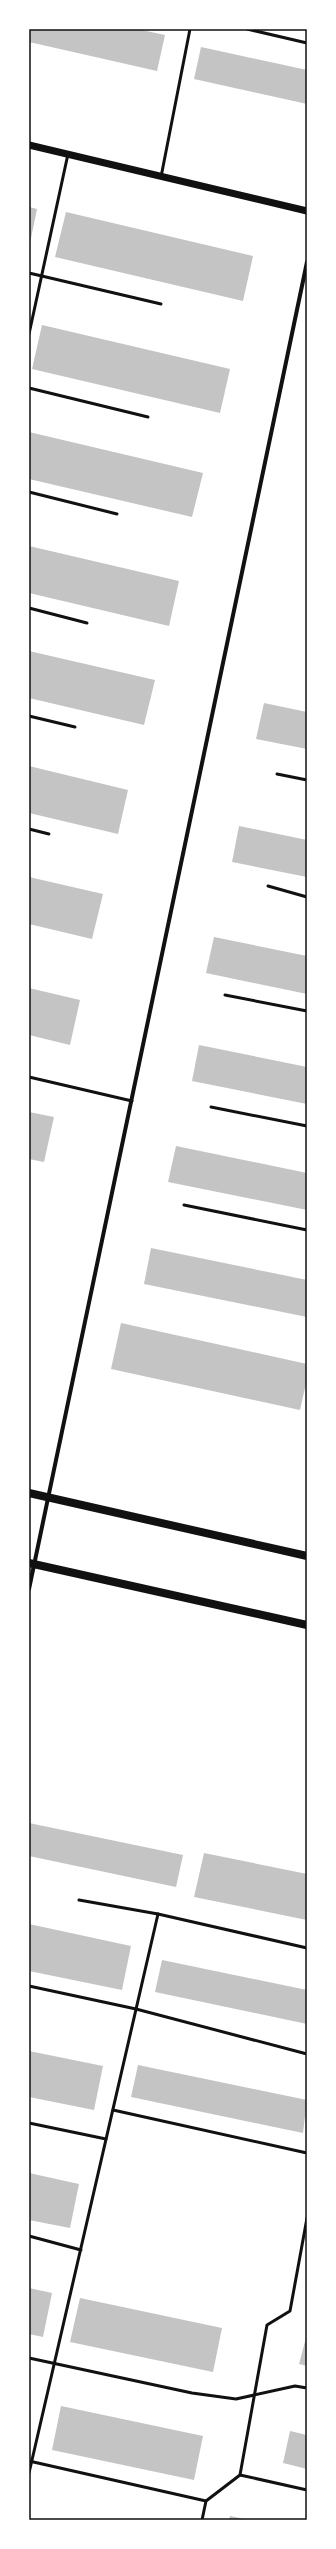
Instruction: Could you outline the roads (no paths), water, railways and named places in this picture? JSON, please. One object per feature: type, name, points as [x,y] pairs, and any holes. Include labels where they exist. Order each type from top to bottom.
[{"type":"main road","points":[[29,1493],[307,1556]]},
{"type":"main road","points":[[32,1563],[307,1625]]},
{"type":"street","points":[[29,145],[307,212]]},
{"type":"street","points":[[29,1589],[32,1563],[50,1498],[307,262]]},
{"type":"lane","points":[[161,177],[190,29]]},
{"type":"lane","points":[[247,29],[307,43]]},
{"type":"lane","points":[[29,334],[68,154]]},
{"type":"lane","points":[[29,273],[161,304]]},
{"type":"lane","points":[[29,388],[148,418]]},
{"type":"lane","points":[[29,492],[117,514]]},
{"type":"lane","points":[[29,608],[87,622]]},
{"type":"lane","points":[[29,716],[75,727]]},
{"type":"lane","points":[[276,774],[307,780]]},
{"type":"lane","points":[[29,829],[49,834]]},
{"type":"lane","points":[[268,886],[307,897]]},
{"type":"lane","points":[[225,995],[307,1011]]},
{"type":"lane","points":[[29,1077],[132,1101]]},
{"type":"lane","points":[[211,1107],[307,1126]]},
{"type":"lane","points":[[184,1205],[307,1230]]},
{"type":"lane","points":[[79,1900],[158,1914],[307,1948]]},
{"type":"lane","points":[[29,2473],[30,2461],[81,2250],[158,1914]]},
{"type":"lane","points":[[29,1986],[136,2009],[307,2054]]},
{"type":"lane","points":[[113,2110],[307,2153]]},
{"type":"lane","points":[[29,2123],[106,2139]]},
{"type":"lane","points":[[202,2520],[206,2501],[240,2475],[268,2325],[290,2311],[307,2218]]},
{"type":"lane","points":[[29,2236],[81,2250]]},
{"type":"lane","points":[[29,2358],[192,2393],[236,2399],[295,2386],[307,2388]]},
{"type":"lane","points":[[30,2461],[206,2501]]},
{"type":"lane","points":[[240,2475],[307,2490]]}]
